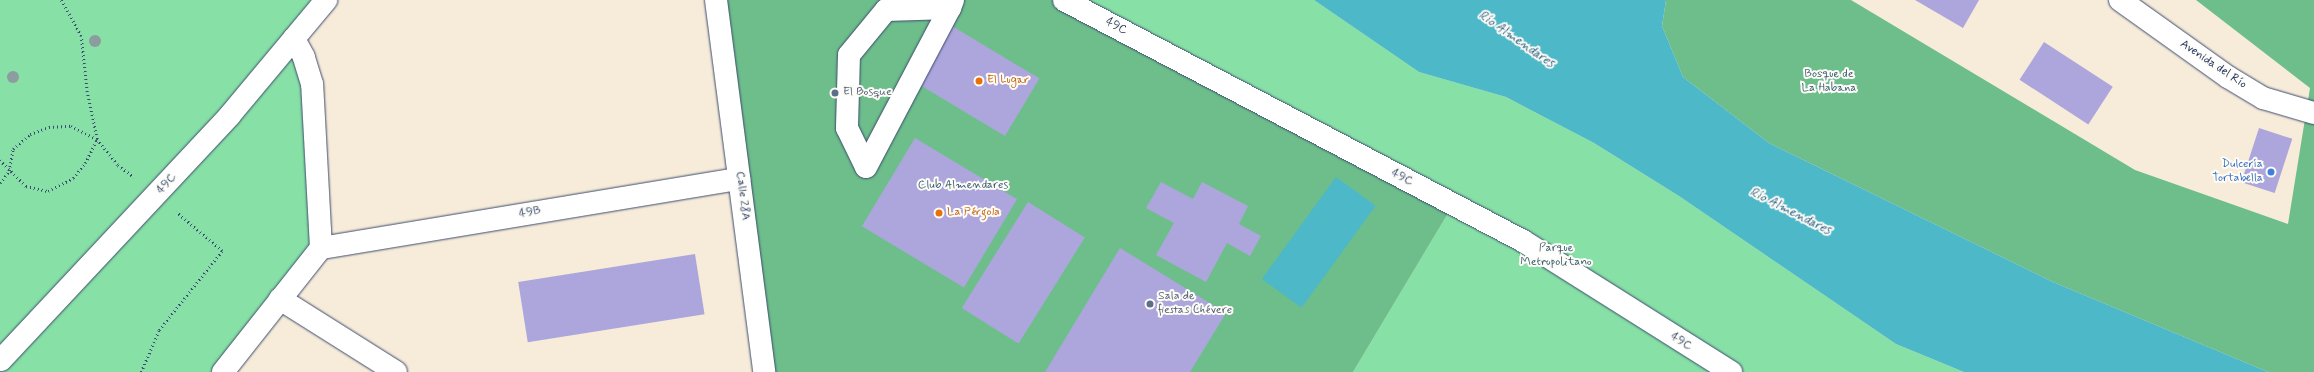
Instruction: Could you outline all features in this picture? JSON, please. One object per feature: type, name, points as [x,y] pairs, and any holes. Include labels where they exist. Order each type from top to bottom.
[{"type":"street","name":"49C","points":[[1,360],[157,195],[230,115],[326,0]]},
{"type":"street","name":"Calle 28A","points":[[727,0],[717,10],[764,372]]},
{"type":"street","name":"49C","points":[[1064,0],[1523,241],[1731,372]]},
{"type":"street","name":"Avenida del Río","points":[[2120,0],[2228,77],[2263,98],[2314,113]]},
{"type":"street","points":[[951,4],[881,139],[866,166],[847,128],[849,55],[886,10],[951,4]]},
{"type":"street","points":[[223,372],[321,248],[312,84],[304,57],[294,39]]},
{"type":"street","name":"49B","points":[[321,248],[739,179]]},
{"type":"street","points":[[280,299],[396,372]]},
{"type":"path","points":[[0,160],[9,171],[26,186],[48,191],[73,178],[85,163],[97,139],[87,92],[81,36],[61,0]]},
{"type":"path","points":[[0,183],[9,171],[14,149],[30,134],[49,127],[71,126],[97,139],[118,165],[157,195],[222,251],[159,330],[141,372]]},
{"type":"green space","points":[[0,0],[326,0],[294,39],[312,84],[321,248],[223,372],[0,372]]},
{"type":"green space","name":"Club Almendares","points":[[716,0],[1064,0],[1453,205],[1353,372],[764,372]]},
{"type":"green space","name":"Parque Metropolitano","points":[[1065,0],[1314,0],[1419,72],[1506,97],[1594,143],[1679,196],[1896,344],[1964,372],[1353,372],[1453,205]]},
{"type":"green space","name":"Bosque de La Habana","points":[[1666,0],[1851,0],[2135,170],[2288,224],[2310,88],[2196,0],[2314,0],[2314,372],[2268,372],[2053,282],[1769,143],[1683,77],[1662,26]]},
{"type":"water","name":"Río Almendares","points":[[1314,0],[1666,0],[1662,26],[1683,77],[1769,143],[2053,282],[2268,372],[1964,372],[1896,344],[1679,196],[1594,143],[1506,97],[1419,72]]},
{"type":"water","points":[[1336,177],[1376,206],[1302,308],[1262,279]]},
{"type":"building","points":[[1915,0],[1979,0],[1963,28]]},
{"type":"building","name":"El Lugar","points":[[952,26],[1039,79],[1005,136],[917,83]]},
{"type":"building","points":[[2044,42],[2113,87],[2088,124],[2019,80]]},
{"type":"building","points":[[2259,128],[2292,139],[2275,193],[2241,182]]},
{"type":"building","name":"La Pérgola","points":[[915,138],[1017,199],[964,288],[862,226]]},
{"type":"building","points":[[1161,182],[1193,199],[1202,182],[1248,206],[1239,224],[1261,236],[1250,256],[1227,243],[1206,282],[1156,255],[1174,223],[1146,208]]},
{"type":"building","points":[[1028,202],[1085,238],[1019,344],[962,308]]},
{"type":"building","name":"Sala de fiestas Chévere","points":[[1120,248],[1226,313],[1190,372],[1045,372]]},
{"type":"building","points":[[695,254],[705,314],[528,342],[518,282]]},
{"type":"place","name":"El Lugar","points":[[979,81]]},
{"type":"place","name":"El Bosque","points":[[835,93]]},
{"type":"place","name":"Dulcería Tortabella","points":[[2271,172]]},
{"type":"place","name":"La Pérgola","points":[[939,213]]},
{"type":"place","name":"Sala de fiestas Chévere","points":[[1150,304]]}]
